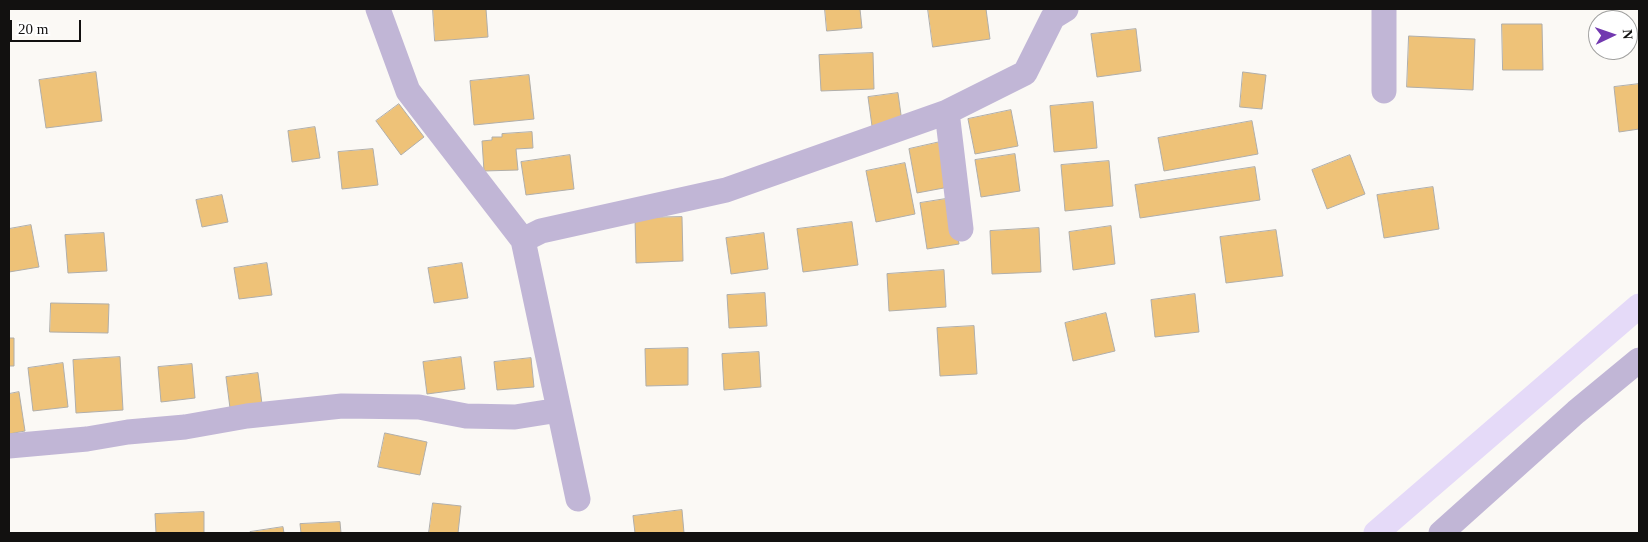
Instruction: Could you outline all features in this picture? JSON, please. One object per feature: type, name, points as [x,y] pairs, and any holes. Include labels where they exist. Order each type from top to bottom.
[{"type":"street","points":[[378,9],[408,91],[523,240],[578,499]]},
{"type":"street","points":[[523,240],[541,231],[726,190],[947,112],[1025,73],[1053,17],[1066,9]]},
{"type":"street","points":[[1384,9],[1384,91]]},
{"type":"street","points":[[947,112],[962,229]]},
{"type":"street","points":[[1441,533],[1576,412],[1639,360]]},
{"type":"street","points":[[9,446],[87,439],[128,432],[185,427],[247,416],[342,406],[419,407],[466,416],[515,417],[559,410]]},
{"type":"building","points":[[433,9],[486,9],[488,37],[435,41]]},
{"type":"building","points":[[825,9],[860,9],[862,28],[827,31]]},
{"type":"building","points":[[928,9],[986,9],[990,39],[933,47]]},
{"type":"building","points":[[1502,24],[1542,24],[1543,70],[1503,70]]},
{"type":"building","points":[[1136,29],[1141,71],[1097,77],[1091,34]]},
{"type":"building","points":[[1409,36],[1475,39],[1473,90],[1407,87]]},
{"type":"building","points":[[873,53],[874,89],[821,91],[819,55]]},
{"type":"building","points":[[96,72],[102,121],[46,128],[39,80]]},
{"type":"building","points":[[1243,72],[1266,75],[1262,109],[1240,107]]},
{"type":"building","points":[[529,75],[534,119],[474,125],[470,81]]},
{"type":"building","points":[[1639,84],[1639,129],[1619,132],[1614,87]]},
{"type":"building","points":[[898,93],[902,122],[872,126],[868,97]]},
{"type":"building","points":[[1093,102],[1097,148],[1054,152],[1050,106]]},
{"type":"building","points":[[399,104],[424,137],[401,155],[376,121]]},
{"type":"building","points":[[1011,110],[1018,146],[975,154],[968,119]]},
{"type":"building","points":[[1252,121],[1258,154],[1164,171],[1158,138]]},
{"type":"building","points":[[315,127],[320,158],[292,162],[288,131]]},
{"type":"building","points":[[532,132],[533,148],[516,149],[518,170],[484,171],[482,141],[492,140],[492,137],[502,137],[502,134]]},
{"type":"building","points":[[940,142],[949,187],[917,193],[909,149]]},
{"type":"building","points":[[373,149],[378,185],[342,189],[338,152]]},
{"type":"building","points":[[1015,154],[1020,191],[981,197],[975,160]]},
{"type":"building","points":[[570,155],[574,189],[526,195],[521,162]]},
{"type":"building","points":[[1350,155],[1365,194],[1327,209],[1312,170]]},
{"type":"building","points":[[1109,161],[1113,206],[1065,211],[1061,165]]},
{"type":"building","points":[[905,163],[915,214],[876,222],[866,171]]},
{"type":"building","points":[[1255,167],[1260,200],[1140,218],[1135,185]]},
{"type":"building","points":[[1433,187],[1439,229],[1384,238],[1377,195]]},
{"type":"building","points":[[222,195],[228,222],[202,227],[196,200]]},
{"type":"building","points":[[952,198],[959,244],[927,249],[920,203]]},
{"type":"building","points":[[682,217],[683,261],[636,263],[635,218]]},
{"type":"building","points":[[852,222],[858,265],[803,272],[797,229]]},
{"type":"building","points":[[31,225],[39,267],[9,272],[9,229]]},
{"type":"building","points":[[1111,226],[1115,264],[1073,270],[1069,232]]},
{"type":"building","points":[[1039,228],[1041,272],[992,274],[990,231]]},
{"type":"building","points":[[1276,230],[1283,276],[1226,283],[1220,237]]},
{"type":"building","points":[[104,233],[107,271],[68,273],[65,235]]},
{"type":"building","points":[[764,233],[768,269],[731,274],[726,238]]},
{"type":"building","points":[[267,263],[272,295],[239,299],[234,268]]},
{"type":"building","points":[[462,263],[468,298],[434,303],[428,268]]},
{"type":"building","points":[[944,270],[946,307],[889,311],[887,274]]},
{"type":"building","points":[[765,293],[767,326],[729,328],[727,295]]},
{"type":"building","points":[[1195,294],[1199,332],[1155,337],[1151,300]]},
{"type":"building","points":[[51,303],[109,304],[108,333],[50,332]]},
{"type":"building","points":[[1106,313],[1115,351],[1073,361],[1065,323]]},
{"type":"building","points":[[974,326],[977,374],[940,376],[937,328]]},
{"type":"building","points":[[9,338],[14,338],[14,366],[9,366]]},
{"type":"building","points":[[688,348],[688,385],[646,386],[645,349]]},
{"type":"building","points":[[759,352],[761,387],[724,390],[722,354]]},
{"type":"building","points":[[120,357],[123,410],[76,413],[73,360]]},
{"type":"building","points":[[461,357],[465,389],[427,394],[423,362]]},
{"type":"building","points":[[531,358],[534,387],[497,390],[494,362]]},
{"type":"building","points":[[63,363],[68,407],[33,411],[28,368]]},
{"type":"building","points":[[192,364],[195,398],[161,402],[158,367]]},
{"type":"building","points":[[258,373],[262,404],[230,408],[226,377]]},
{"type":"building","points":[[19,392],[25,431],[9,434],[9,394]]},
{"type":"building","points":[[385,433],[427,442],[420,475],[378,467]]},
{"type":"building","points":[[433,503],[461,506],[458,533],[429,533]]},
{"type":"building","points":[[682,510],[684,533],[635,533],[633,516]]},
{"type":"building","points":[[204,512],[204,533],[156,533],[155,514]]},
{"type":"building","points":[[340,522],[341,533],[301,533],[300,524]]},
{"type":"building","points":[[283,527],[284,533],[250,533],[250,532]]},
{"type":"waterway","points":[[1376,533],[1639,306]]}]
